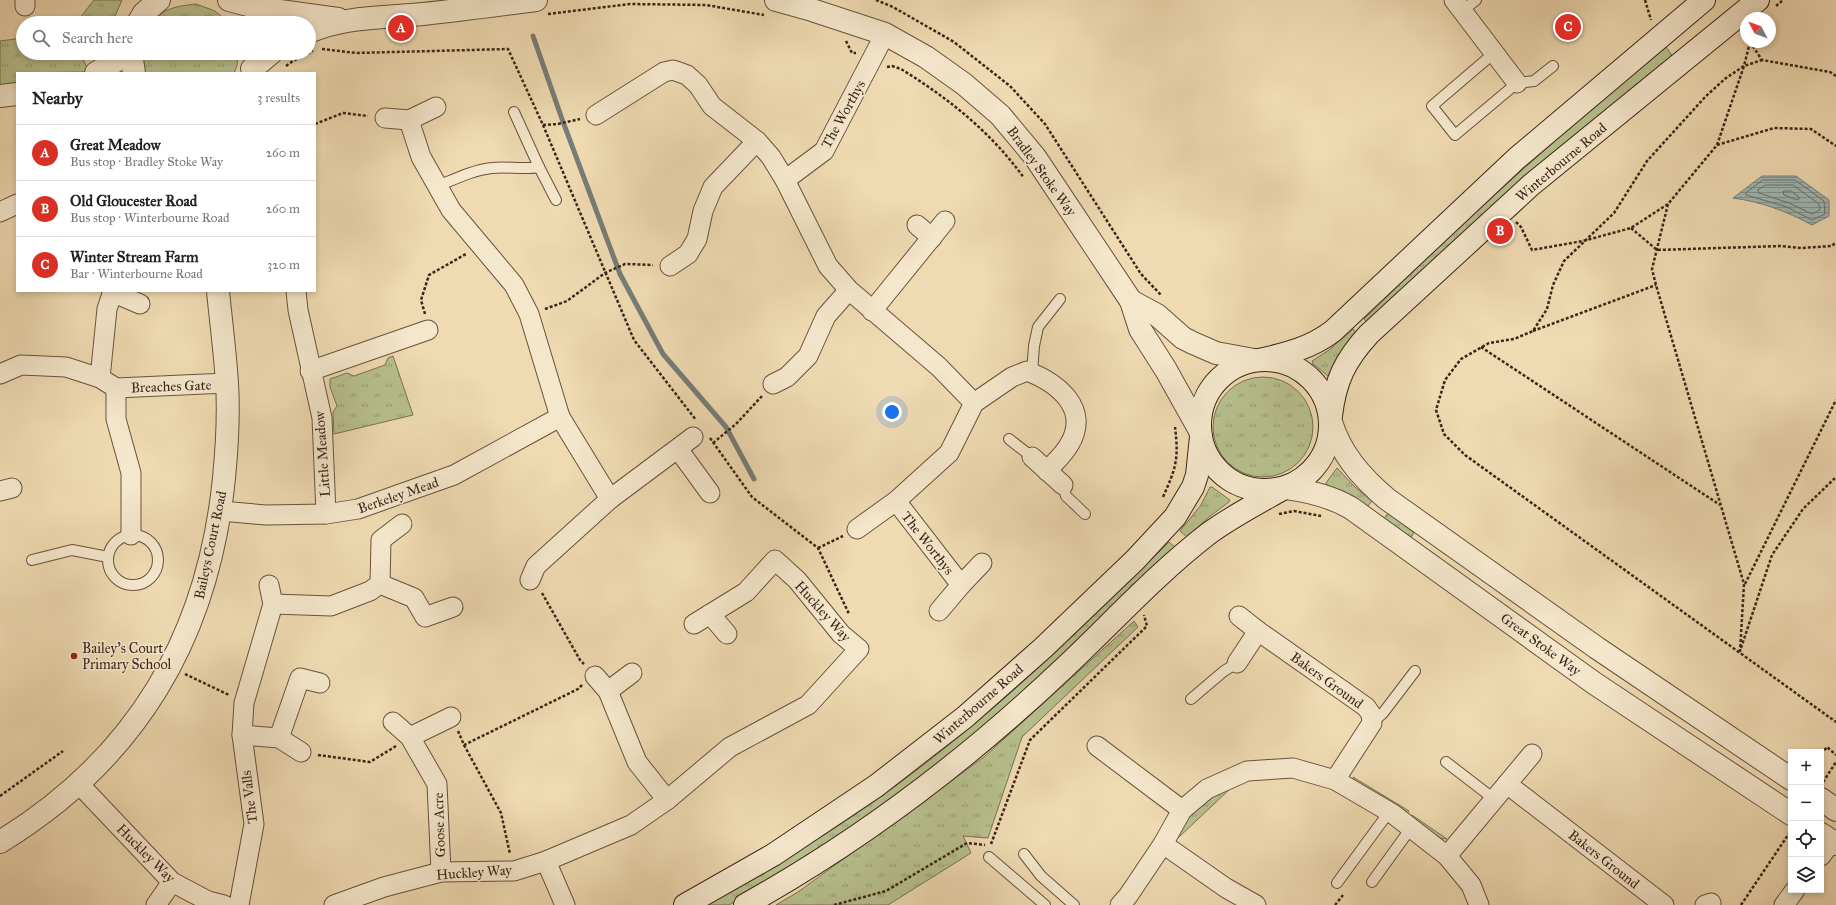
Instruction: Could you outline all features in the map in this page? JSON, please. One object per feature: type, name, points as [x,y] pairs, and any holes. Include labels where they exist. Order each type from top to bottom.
[{"type":"street","points":[[228,0],[259,8],[345,20]]},
{"type":"street","points":[[228,0],[237,8],[242,16]]},
{"type":"street","name":"Winterbourne Road","points":[[1331,419],[1336,388],[1342,371],[1358,346],[1369,334],[1531,185],[1758,0]]},
{"type":"street","points":[[1256,360],[1279,361],[1298,368],[1314,380],[1325,397],[1331,419],[1329,443],[1320,462],[1305,478],[1284,489],[1258,490],[1246,488],[1230,481],[1216,469],[1206,454],[1200,434],[1201,412],[1208,394],[1220,378],[1236,367],[1256,360],[1296,351],[1312,345],[1334,331],[1517,158],[1702,1],[1724,27]]},
{"type":"street","points":[[1464,4],[1494,53],[1517,83]]},
{"type":"street","points":[[316,36],[322,26],[345,20],[539,7]]},
{"type":"street","name":"Bradley Stoke Way","points":[[774,8],[818,12],[885,34],[926,58],[964,84],[1000,115],[1034,157],[1131,301],[1140,329],[1166,370],[1200,434]]},
{"type":"street","name":"The Worthys","points":[[785,180],[824,151],[885,34]]},
{"type":"street","points":[[98,72],[115,60]]},
{"type":"street","points":[[132,60],[134,72]]},
{"type":"street","points":[[252,65],[277,60]]},
{"type":"street","points":[[596,115],[664,72],[673,70],[687,75],[698,85],[712,106],[757,141],[771,157],[785,180],[828,266],[849,290],[939,367],[974,403]]},
{"type":"street","points":[[0,96],[16,94]]},
{"type":"street","points":[[385,118],[409,120],[436,107]]},
{"type":"street","points":[[409,120],[421,157],[451,210],[514,285],[529,314],[560,417],[610,499]]},
{"type":"street","points":[[670,266],[688,254],[697,239],[703,211],[712,188],[757,141]]},
{"type":"street","points":[[0,212],[16,204]]},
{"type":"street","points":[[872,311],[945,221]]},
{"type":"street","points":[[917,225],[932,238]]},
{"type":"street","points":[[773,384],[788,377],[808,356],[817,333],[826,316],[849,290]]},
{"type":"street","points":[[100,378],[107,309],[112,292],[140,304]]},
{"type":"street","name":"Baileys Court Road","points":[[0,842],[40,815],[79,784],[126,734],[165,677],[190,627],[204,586],[221,511],[227,445],[227,383],[218,292]]},
{"type":"street","name":"Little Meadow","points":[[296,292],[298,310],[310,371],[322,418],[326,514]]},
{"type":"street","name":"Bradley Stoke Way","points":[[1131,301],[1157,315],[1183,338],[1193,343],[1228,356],[1256,360]]},
{"type":"street","points":[[310,371],[428,330]]},
{"type":"street","name":"Breaches Gate","points":[[0,374],[21,365],[66,366],[100,378],[116,388],[227,383]]},
{"type":"street","name":"The Worthys","points":[[857,529],[896,501],[949,453],[974,403],[1012,377],[1027,371],[1032,373]]},
{"type":"street","points":[[1032,373],[1041,377],[1065,395],[1071,402],[1076,418],[1074,433],[1069,445],[1047,471]]},
{"type":"street","name":"Breaches Gate","points":[[116,388],[116,419],[131,473],[131,535]]},
{"type":"street","name":"Berkeley Mead","points":[[221,511],[266,515],[326,514],[358,509],[454,475],[560,417]]},
{"type":"street","name":"Great Stoke Way","points":[[1331,419],[1336,438],[1351,464],[1369,484],[1387,499],[1597,648],[1788,777]]},
{"type":"street","name":"Winterbourne Road","points":[[685,905],[773,854],[876,786],[965,717],[1043,648],[1135,560],[1175,517],[1185,502],[1195,481],[1200,458],[1200,434]]},
{"type":"street","points":[[530,567],[610,499],[695,437],[710,493]]},
{"type":"street","points":[[1032,457],[1063,485]]},
{"type":"street","name":"Winterbourne Road","points":[[745,905],[792,879],[910,799],[983,740],[1063,670],[1157,578],[1190,549],[1230,518],[1284,489]]},
{"type":"street","name":"Great Stoke Way","points":[[1284,489],[1309,491],[1324,495],[1351,508],[1594,683],[1788,812]]},
{"type":"street","name":"The Worthys","points":[[896,501],[961,585]]},
{"type":"street","points":[[380,584],[381,540],[402,524]]},
{"type":"street","name":"Huckley Way","points":[[334,905],[384,887],[441,872],[514,871],[546,860],[631,825],[667,800],[730,747],[808,705],[859,649],[842,634],[797,580],[775,560],[746,592],[694,624]]},
{"type":"street","name":"The Worthys","points":[[939,611],[982,563]]},
{"type":"street","points":[[273,604],[331,606],[370,590],[380,584]]},
{"type":"street","points":[[380,584],[414,598],[426,617],[453,607]]},
{"type":"street","name":"The Valls","points":[[239,905],[254,824],[242,736],[244,702],[273,604],[269,585]]},
{"type":"street","points":[[710,614],[727,634]]},
{"type":"street","name":"Bakers Ground","points":[[1239,616],[1366,707],[1371,714],[1372,722],[1335,780]]},
{"type":"street","points":[[1237,663],[1258,631]]},
{"type":"street","points":[[608,691],[632,673]]},
{"type":"street","points":[[594,674],[608,691],[637,762],[667,800]]},
{"type":"street","points":[[279,738],[300,678],[320,683]]},
{"type":"street","points":[[410,737],[451,717]]},
{"type":"street","name":"Goose Acre","points":[[393,722],[410,737],[437,784],[441,872]]},
{"type":"street","points":[[242,736],[279,738],[301,752]]},
{"type":"street","points":[[1097,746],[1182,810]]},
{"type":"street","points":[[1447,856],[1532,754]]},
{"type":"street","points":[[1120,905],[1128,896],[1163,844],[1182,810],[1207,789],[1247,770],[1293,768],[1335,780],[1390,812],[1447,856],[1471,885],[1479,905]]},
{"type":"street","name":"Huckley Way","points":[[79,784],[172,882],[208,901],[224,905]]},
{"type":"street","name":"Bakers Ground","points":[[1507,784],[1664,905]]},
{"type":"street","points":[[1824,802],[1836,810]]},
{"type":"street","points":[[1163,844],[1226,888],[1256,905]]},
{"type":"street","points":[[546,860],[565,905]]},
{"type":"street","points":[[156,905],[172,882]]},
{"type":"street","points":[[1784,905],[1793,893]]},
{"type":"lane","points":[[1494,53],[1432,106],[1455,135],[1517,83],[1534,81],[1553,66]]},
{"type":"lane","points":[[514,112],[556,200]]},
{"type":"lane","points":[[438,186],[491,168],[511,167],[528,169],[539,167]]},
{"type":"lane","points":[[1032,373],[1034,346],[1038,327],[1060,299]]},
{"type":"lane","points":[[1009,439],[1032,457]]},
{"type":"lane","points":[[1063,485],[1066,496],[1085,514]]},
{"type":"lane","points":[[131,535],[140,536],[147,539],[157,552],[158,560],[153,575],[139,584],[131,585],[123,583],[111,572],[108,557],[111,548],[116,542],[123,537],[131,535]]},
{"type":"lane","points":[[32,560],[72,550],[108,557]]},
{"type":"lane","points":[[1191,699],[1224,671],[1237,663]]},
{"type":"lane","points":[[1372,722],[1383,713],[1415,671]]},
{"type":"lane","points":[[1446,762],[1494,799]]},
{"type":"lane","points":[[1337,883],[1390,812]]},
{"type":"lane","points":[[1372,882],[1411,828]]},
{"type":"lane","points":[[1024,854],[1040,876],[1074,905]]},
{"type":"lane","points":[[989,857],[1044,905]]},
{"type":"path","points":[[539,7],[630,4],[774,8]]},
{"type":"path","points":[[316,41],[327,46]]},
{"type":"path","points":[[316,41],[356,53],[508,49],[543,125],[634,340],[695,437],[713,443],[752,497],[818,548],[851,619],[842,634]]},
{"type":"path","points":[[1512,218],[1521,227],[1532,250],[1583,241],[1631,228],[1668,204],[1717,145],[1744,66],[1748,48]]},
{"type":"path","points":[[1754,48],[1762,60]]},
{"type":"path","points":[[277,60],[293,60]]},
{"type":"path","points":[[1533,331],[1547,309],[1553,285],[1564,261],[1583,241],[1614,213],[1647,161],[1706,96],[1726,78],[1744,66],[1762,60],[1830,72],[1836,76]]},
{"type":"path","points":[[883,69],[892,66],[901,69],[955,105],[987,134],[1028,183]]},
{"type":"path","points":[[316,124],[344,113],[385,118]]},
{"type":"path","points":[[543,125],[569,122]]},
{"type":"path","points":[[1717,145],[1774,128],[1811,129],[1836,146]]},
{"type":"path","points":[[1668,204],[1652,269],[1744,584],[1740,653]]},
{"type":"path","points":[[1631,228],[1657,250],[1781,246],[1801,248],[1832,246],[1836,242]]},
{"type":"path","points":[[428,330],[421,300],[430,275],[481,246]]},
{"type":"path","points":[[529,314],[566,302],[605,273],[625,264],[670,266]]},
{"type":"path","points":[[1656,285],[1514,338],[1489,342],[1461,359],[1445,380],[1436,410],[1444,434],[1465,455],[1836,722]]},
{"type":"path","points":[[1481,347],[1721,505]]},
{"type":"path","points":[[713,443],[736,424],[773,384]]},
{"type":"path","points":[[1744,584],[1836,400]]},
{"type":"path","points":[[1160,504],[1174,472],[1178,450],[1174,420]]},
{"type":"path","points":[[1740,653],[1772,555],[1803,509],[1836,477]]},
{"type":"path","points":[[1272,515],[1294,511],[1326,518]]},
{"type":"path","points":[[818,548],[857,529]]},
{"type":"path","points":[[464,745],[578,689],[594,674],[580,660],[540,589],[530,567]]},
{"type":"path","points":[[834,905],[886,891],[967,843],[990,846],[1030,740],[1148,626],[1143,613]]},
{"type":"path","points":[[165,677],[186,674],[244,702]]},
{"type":"path","points":[[451,717],[464,745],[501,813],[514,871]]},
{"type":"path","points":[[301,752],[370,762],[410,737]]},
{"type":"path","points":[[1824,750],[1827,747],[1836,755]]},
{"type":"path","points":[[0,796],[62,750]]},
{"type":"path","points":[[1824,780],[1836,762]]},
{"type":"path","points":[[1741,905],[1788,834]]},
{"type":"green space","points":[[94,0],[122,0],[115,16],[81,16]]},
{"type":"green space","points":[[196,4],[215,11],[221,16],[158,16],[166,11],[177,7]]},
{"type":"green space","points":[[16,39],[16,60],[83,60],[89,72],[16,72],[16,85],[0,87],[0,41]]},
{"type":"green space","points":[[1666,47],[1676,61],[1369,324],[1364,319],[1437,248],[1512,179],[1588,112]]},
{"type":"green space","points":[[142,60],[237,60],[234,72],[145,72]]},
{"type":"green space","points":[[1353,329],[1358,335],[1334,365],[1328,376],[1313,364],[1312,361],[1329,350]]},
{"type":"green space","points":[[393,356],[413,415],[334,434],[333,412],[337,406],[330,387],[330,379],[347,373],[354,376],[385,365],[388,358]]},
{"type":"green space","points":[[1263,377],[1273,378],[1291,385],[1305,399],[1312,417],[1312,437],[1305,455],[1291,469],[1273,476],[1263,477],[1253,476],[1235,469],[1221,455],[1214,437],[1213,427],[1214,417],[1221,399],[1235,385],[1253,378]]},
{"type":"green space","points":[[1337,468],[1355,487],[1372,501],[1367,507],[1343,491],[1327,485],[1326,483]]},
{"type":"green space","points":[[1210,487],[1230,500],[1187,537],[1180,531],[1201,505]]},
{"type":"green space","points":[[1388,513],[1414,533],[1410,539],[1383,520]]},
{"type":"green space","points":[[1169,542],[1176,548],[1005,710],[900,794],[775,879],[729,905],[707,905],[791,856],[832,830],[912,774],[989,712],[1026,679],[1099,611]]},
{"type":"green space","points":[[1134,621],[1138,627],[1022,737],[988,838],[963,836],[971,853],[888,905],[776,905],[798,892],[984,757]]},
{"type":"green space","points":[[1353,777],[1409,811],[1406,815],[1357,784]]},
{"type":"green space","points":[[1232,787],[1179,837],[1175,837],[1178,827],[1209,797]]},
{"type":"green space","points":[[1412,815],[1447,839],[1439,838],[1410,817]]},
{"type":"water","points":[[1762,176],[1796,176],[1829,200],[1829,216],[1812,225],[1793,215],[1774,208],[1733,198]]},
{"type":"waterway","points":[[533,36],[562,119],[620,274],[663,354],[726,427],[754,479]]},
{"type":"place","name":"Winter Stream Farm","points":[[1568,27]]},
{"type":"place","name":"Great Meadow","points":[[401,28]]},
{"type":"place","name":"Old Gloucester Road","points":[[1500,231]]},
{"type":"place","name":"Bailey's Court Primary School","points":[[74,656]]}]
